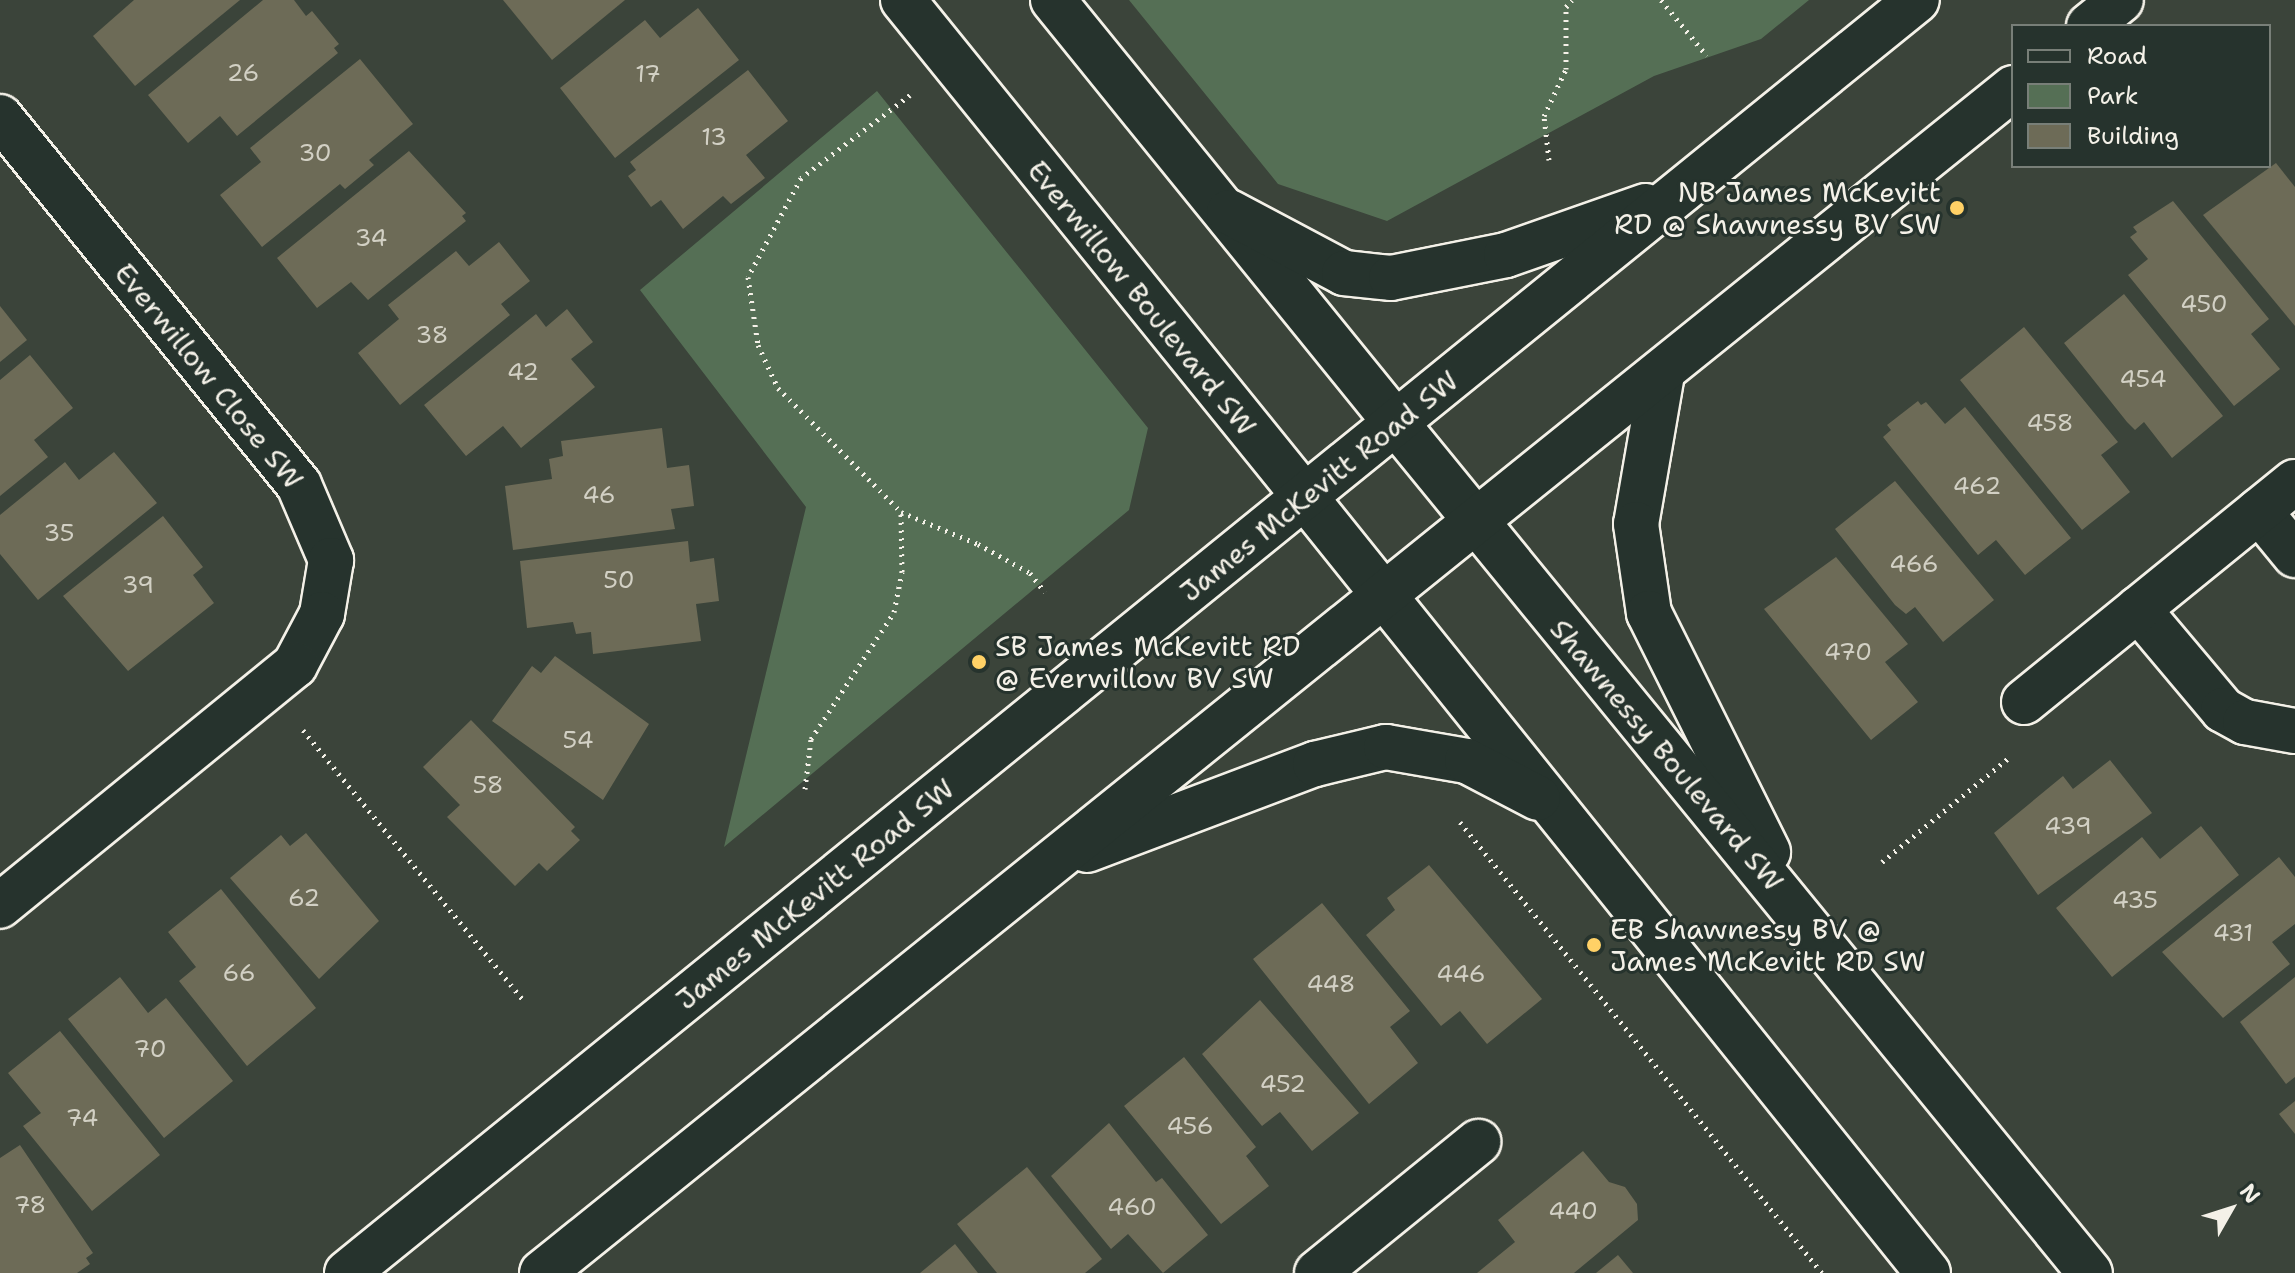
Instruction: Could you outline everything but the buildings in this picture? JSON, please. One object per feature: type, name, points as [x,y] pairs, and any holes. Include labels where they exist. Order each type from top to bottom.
[{"type":"main road","name":"Everwillow Boulevard SW","points":[[903,0],[1384,595]]},
{"type":"main road","points":[[1053,0],[1229,212],[1396,423]]},
{"type":"main road","name":"James McKevitt Road SW","points":[[347,1273],[1917,0]]},
{"type":"main road","points":[[2091,24],[2121,0]]},
{"type":"main road","points":[[542,1273],[1384,595],[1477,524],[2011,90]]},
{"type":"main road","name":"Everwillow Close SW","points":[[0,117],[299,485],[317,519],[331,560],[322,614],[295,665],[0,906]]},
{"type":"main road","points":[[1229,212],[1344,273],[1391,278],[1506,255],[1682,192]]},
{"type":"main road","points":[[1662,374],[1636,524],[1649,613],[1795,908]]},
{"type":"main road","name":"Shawnessy Boulevard SW","points":[[1396,423],[2090,1273]]},
{"type":"main road","points":[[2024,702],[2295,482]]},
{"type":"main road","points":[[2259,511],[2295,555]]},
{"type":"main road","points":[[1384,595],[1928,1273]]},
{"type":"main road","points":[[2138,609],[2223,710],[2245,722],[2295,731]]},
{"type":"main road","points":[[1051,864],[1315,764],[1386,747],[1467,761],[1553,806]]},
{"type":"main road","points":[[1324,1271],[1478,1142]]},
{"type":"path","points":[[1549,160],[1544,116],[1566,69],[1566,7],[1572,0]]},
{"type":"path","points":[[1661,0],[1707,56]]},
{"type":"path","points":[[952,63],[801,178],[748,277],[758,345],[778,388],[901,512],[991,551],[1030,573],[1045,592]]},
{"type":"path","points":[[805,789],[811,739],[894,612],[902,572],[901,512]]},
{"type":"path","points":[[269,688],[525,1002]]},
{"type":"path","points":[[1882,862],[2024,745],[2024,702]]},
{"type":"path","points":[[1451,812],[1822,1273]]},
{"type":"green space","points":[[1129,0],[1809,0],[1761,39],[1654,76],[1387,221],[1278,184]]},
{"type":"green space","points":[[877,91],[1148,428],[1129,510],[724,847],[806,507],[640,290]]},
{"type":"place","name":"NB James McKevitt RD @ Shawnessy BV SW","points":[[1957,208]]},
{"type":"place","name":"SB James McKevitt RD @ Everwillow BV SW","points":[[979,662]]},
{"type":"place","name":"EB Shawnessy BV @ James McKevitt RD SW","points":[[1594,945]]}]
